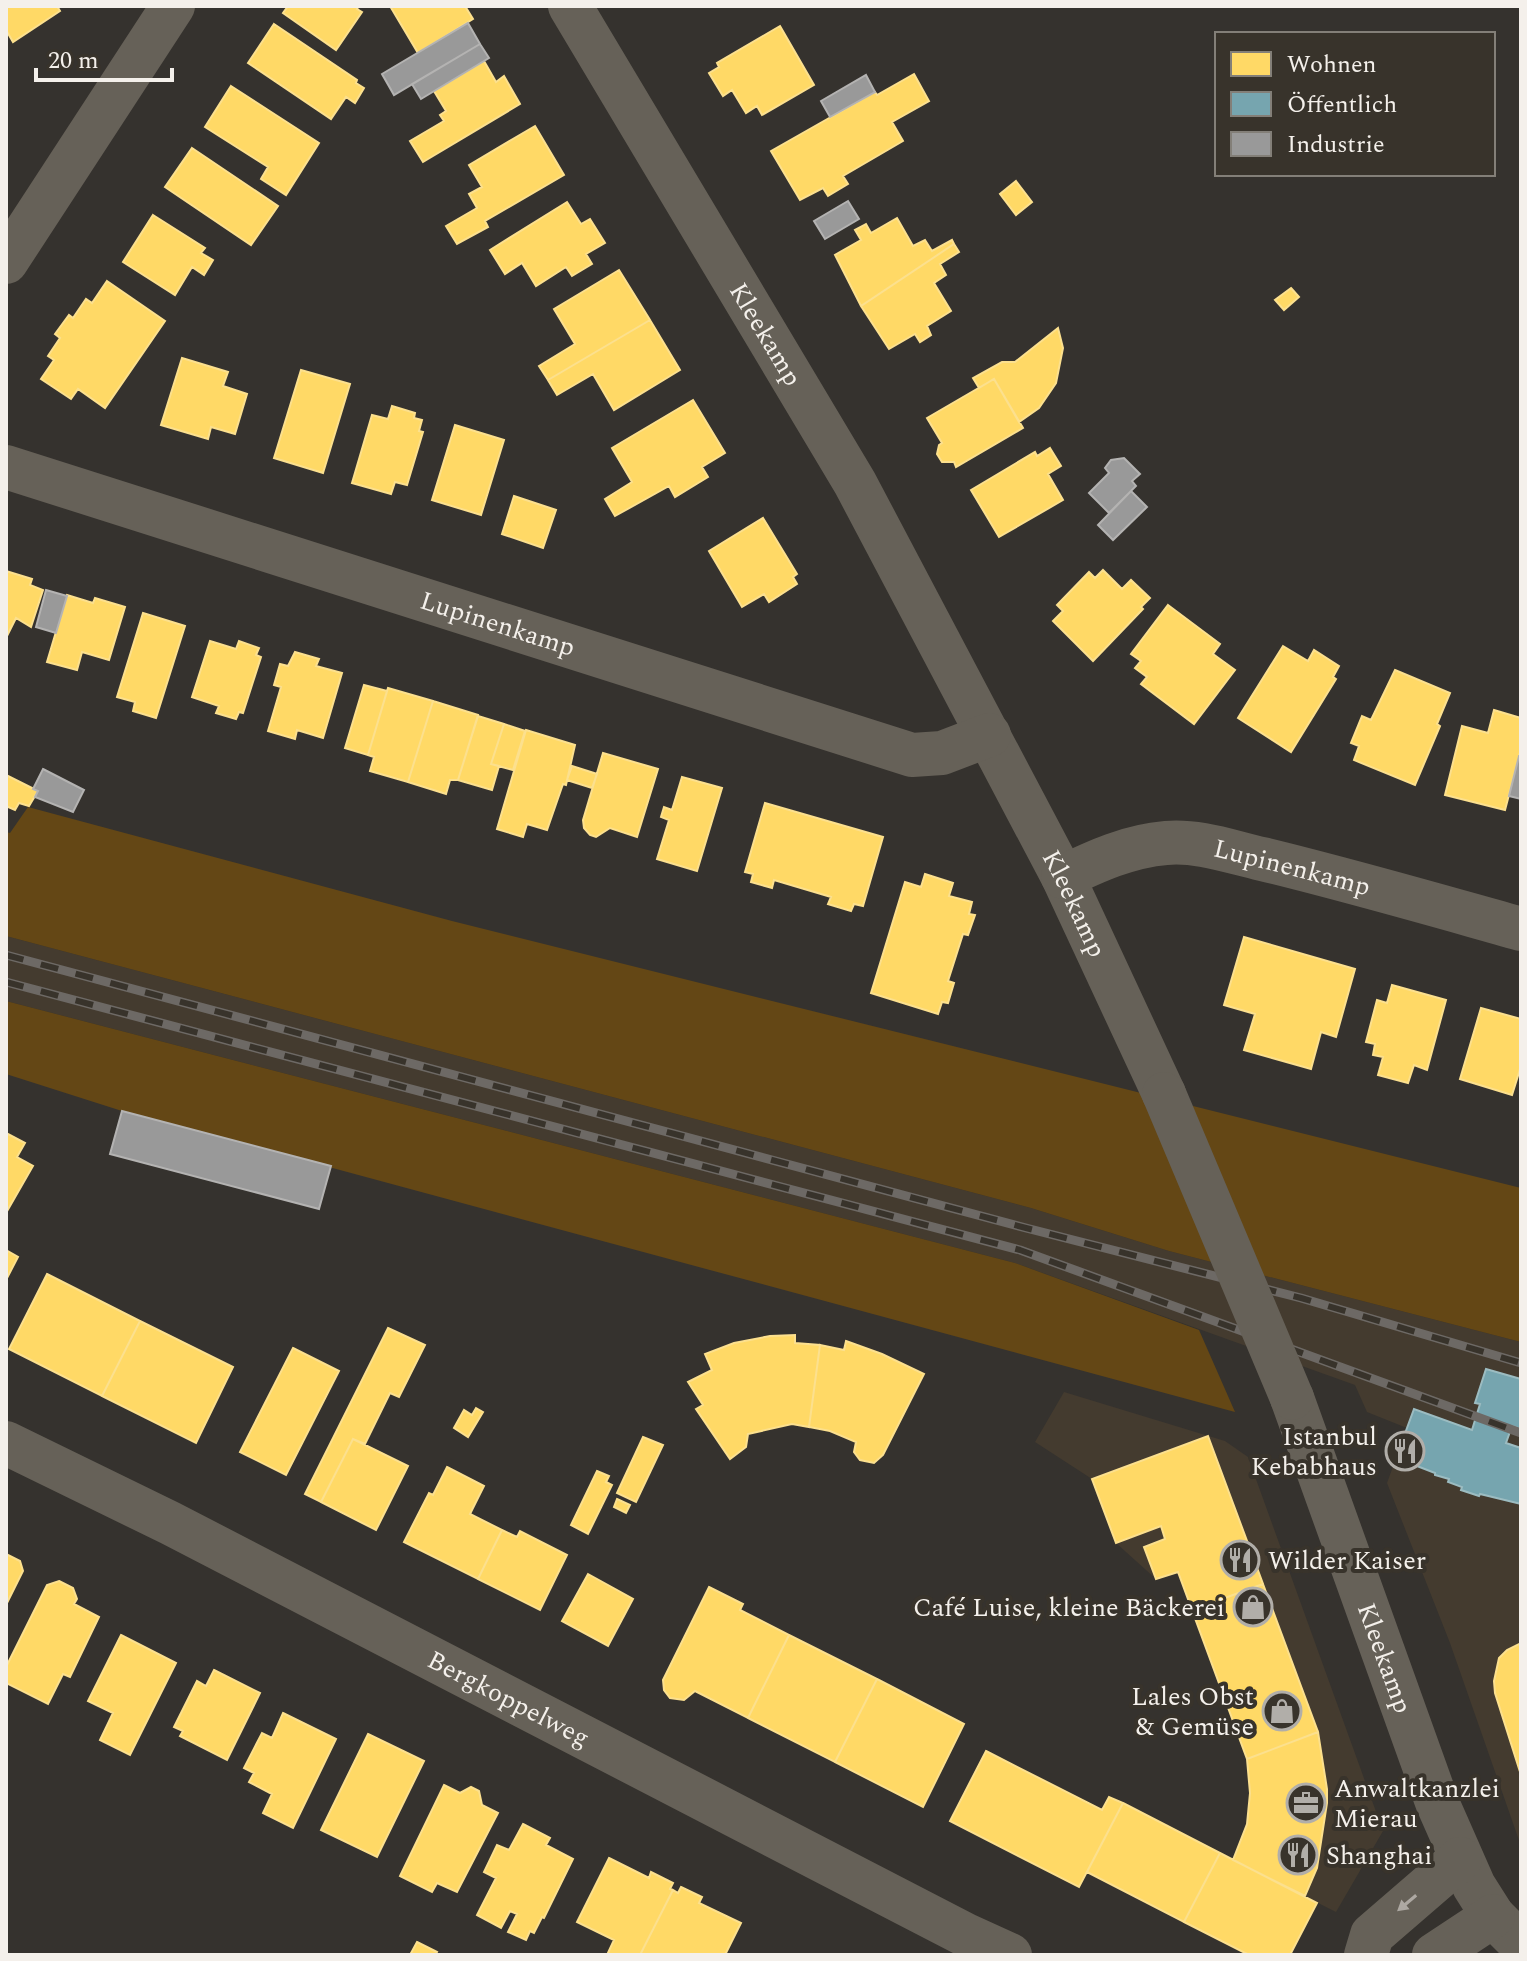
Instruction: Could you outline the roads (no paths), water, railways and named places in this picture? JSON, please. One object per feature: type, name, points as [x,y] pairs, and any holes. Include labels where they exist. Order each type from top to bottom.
[{"type":"street","points":[[6,262],[173,6]]},
{"type":"street","name":"Kleekamp","points":[[570,6],[855,483],[1063,877],[1164,1094],[1292,1398],[1460,1859]]},
{"type":"street","name":"Lupinenkamp","points":[[6,467],[912,755],[942,753],[989,735]]},
{"type":"street","name":"Lupinenkamp","points":[[1063,877],[1138,847],[1170,842],[1200,845],[1303,869],[1521,929]]},
{"type":"street","name":"Bergkoppelweg","points":[[6,1443],[170,1523],[952,1928],[1010,1955]]},
{"type":"street","points":[[1366,1955],[1372,1935],[1460,1859],[1507,1930],[1434,1955]]},
{"type":"railway","points":[[6,955],[1026,1228],[1301,1298],[1521,1363]]},
{"type":"railway","points":[[6,982],[1020,1250],[1521,1433]]},
{"type":"place","name":"Istanbul Kebabhaus","points":[[1405,1451]]},
{"type":"place","name":"Wilder Kaiser","points":[[1240,1560]]},
{"type":"place","name":"Café Luise, kleine Bäckerei","points":[[1253,1607]]},
{"type":"place","name":"Lales Obst & Gemüse","points":[[1282,1711]]},
{"type":"place","name":"Anwaltkanzlei Mierau","points":[[1306,1803]]},
{"type":"place","name":"Shanghai","points":[[1298,1855]]}]
